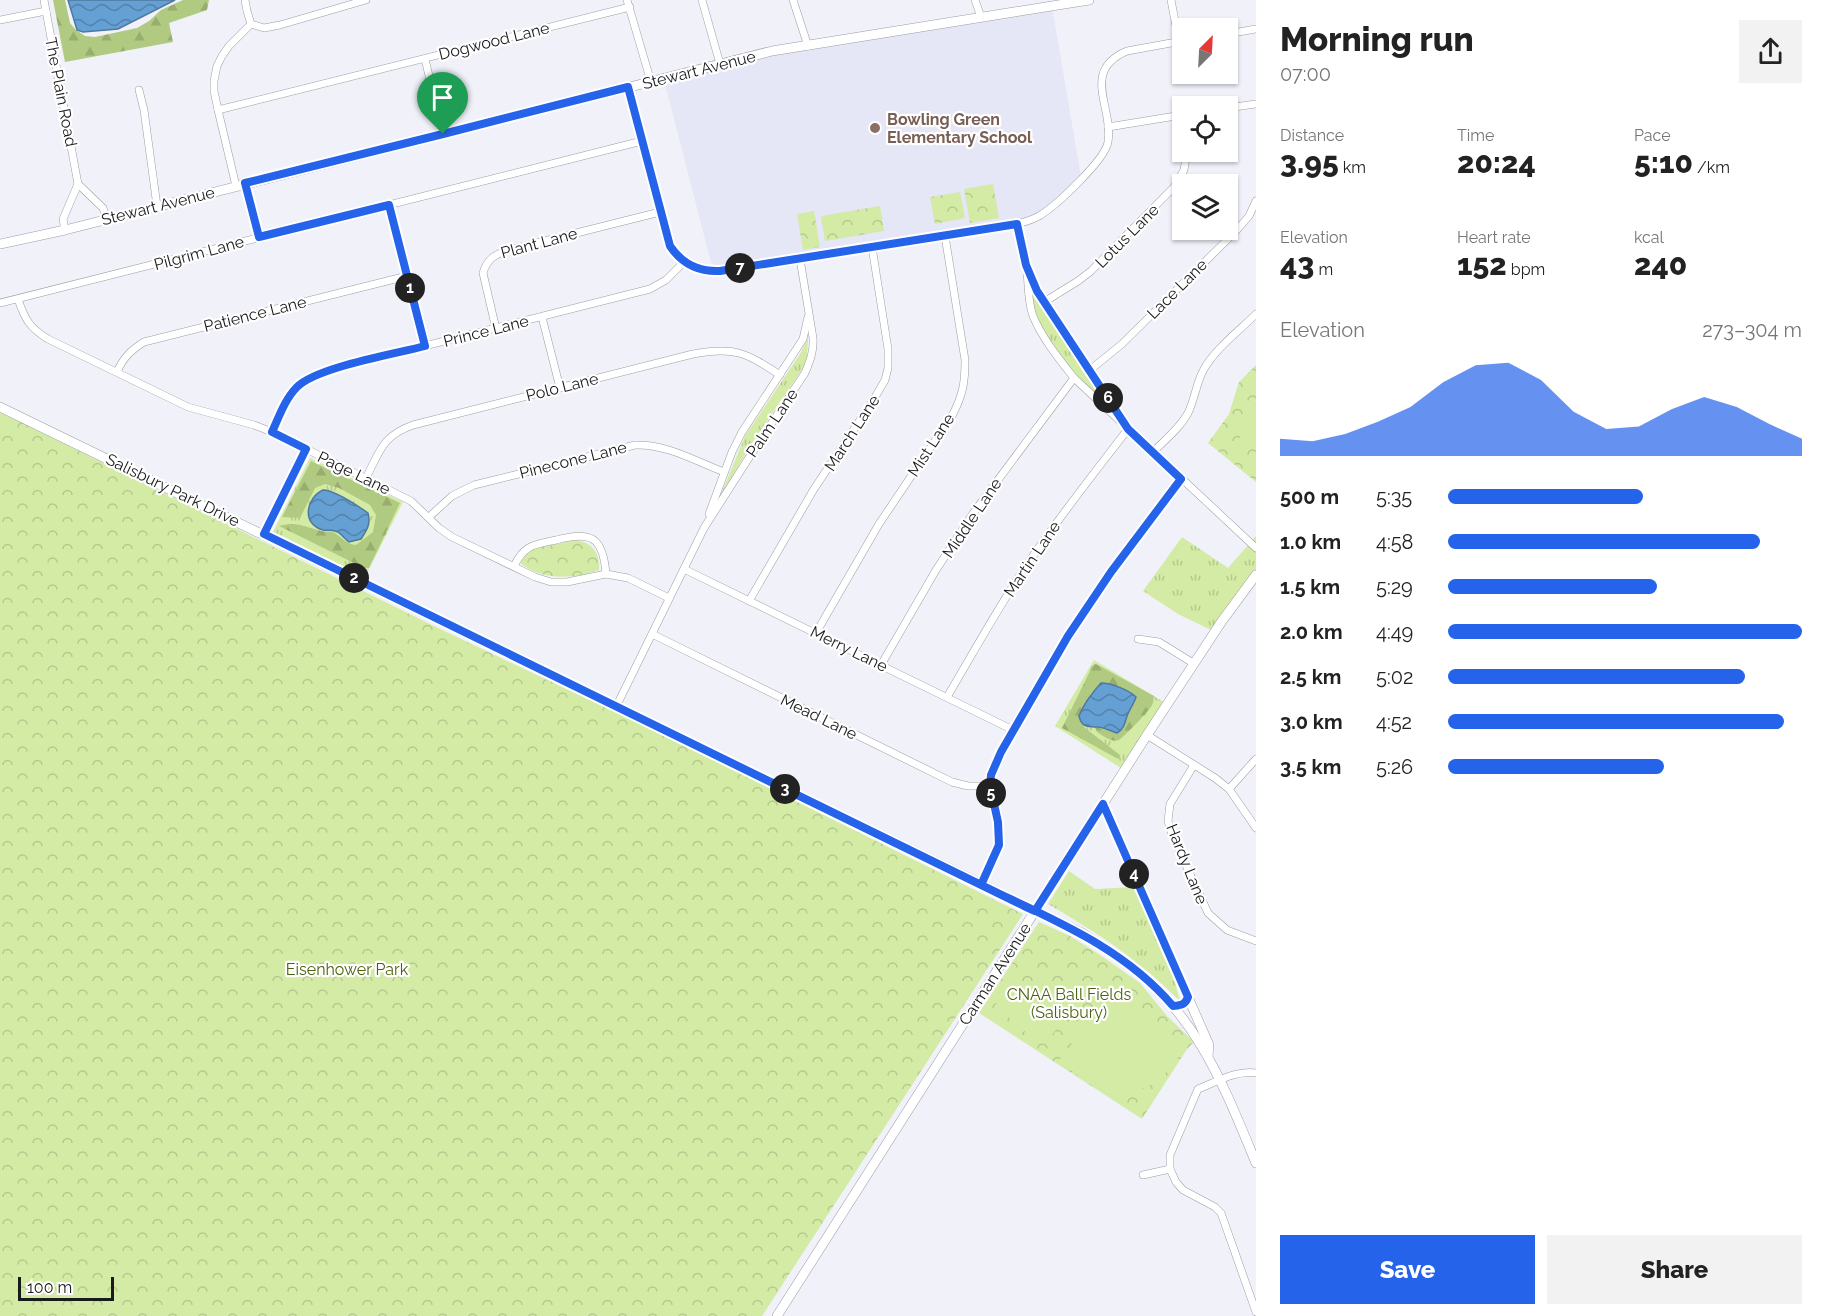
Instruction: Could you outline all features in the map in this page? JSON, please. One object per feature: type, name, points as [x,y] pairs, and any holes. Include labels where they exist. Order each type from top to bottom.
[{"type":"main road","name":"Stewart Avenue","points":[[0,244],[65,230],[772,51],[981,18],[1056,3],[1089,0]]},
{"type":"main road","name":"Salisbury Park Drive","points":[[0,407],[1082,933],[1124,960],[1163,994],[1186,1022],[1209,1056],[1221,1079],[1256,1163]]},
{"type":"main road","name":"Carman Avenue","points":[[777,1316],[1193,663],[1256,575]]},
{"type":"main road","points":[[1103,804],[1209,1045],[1209,1056]]},
{"type":"main road","points":[[1173,1006],[1182,1005],[1188,997]]},
{"type":"street","name":"The Plain Road","points":[[44,0],[78,184]]},
{"type":"street","points":[[245,0],[251,24]]},
{"type":"street","points":[[251,24],[264,28],[280,25],[366,0]]},
{"type":"street","points":[[702,0],[720,64]]},
{"type":"street","points":[[793,0],[807,46]]},
{"type":"street","points":[[975,0],[981,18]]},
{"type":"street","points":[[1171,0],[1175,18]]},
{"type":"street","points":[[629,3],[651,82]]},
{"type":"street","name":"Dogwood Lane","points":[[218,110],[424,59],[629,3]]},
{"type":"street","points":[[0,20],[46,11]]},
{"type":"street","points":[[251,24],[229,46],[217,66],[214,91],[241,185],[259,237]]},
{"type":"street","points":[[1238,32],[1256,29]]},
{"type":"street","points":[[628,87],[670,246],[684,262],[707,272],[720,271],[1017,224],[1040,215],[1058,201],[1095,165],[1103,154],[1108,143],[1108,127],[1101,84],[1104,72],[1111,61],[1127,51],[1172,43]]},
{"type":"street","points":[[424,59],[443,134]]},
{"type":"street","points":[[139,90],[144,110],[157,206]]},
{"type":"street","points":[[1238,106],[1256,104]]},
{"type":"street","points":[[1108,127],[1172,117]]},
{"type":"street","name":"Pilgrim Lane","points":[[0,303],[642,141]]},
{"type":"street","name":"Lotus Lane","points":[[1044,302],[1091,271],[1166,196],[1179,179],[1185,162]]},
{"type":"street","points":[[65,230],[63,219],[78,184],[103,207],[106,218]]},
{"type":"street","name":"Lace Lane","points":[[1090,370],[1122,344],[1236,231],[1249,216],[1256,201]]},
{"type":"street","points":[[389,205],[425,346]]},
{"type":"street","name":"Plant Lane","points":[[496,328],[483,273],[486,264],[494,256],[509,250],[660,212]]},
{"type":"street","points":[[1017,224],[1033,315],[1047,340],[1074,378],[1256,549]]},
{"type":"street","name":"Mist Lane","points":[[816,633],[879,525],[962,395],[965,379],[964,360],[945,236]]},
{"type":"street","name":"March Lane","points":[[749,601],[814,489],[885,380],[888,368],[888,349],[872,247]]},
{"type":"street","name":"Palm Lane","points":[[704,528],[811,361],[814,347],[800,259]]},
{"type":"street","name":"Prince Lane","points":[[272,432],[290,396],[309,378],[326,371],[659,285],[684,262]]},
{"type":"street","points":[[1026,265],[1037,291],[1128,429]]},
{"type":"street","name":"Patience Lane","points":[[117,372],[134,348],[144,342],[407,276]]},
{"type":"street","name":"Page Lane","points":[[18,299],[29,325],[37,333],[188,407],[272,432],[366,478],[411,501],[452,537],[535,577],[551,582],[567,582],[606,574],[628,578],[669,598]]},
{"type":"street","name":"Palm Lane","points":[[616,707],[704,528],[724,472],[742,432],[803,339],[809,311]]},
{"type":"street","points":[[1153,452],[1187,415],[1199,379],[1212,358],[1256,314]]},
{"type":"street","points":[[542,317],[560,388]]},
{"type":"street","name":"Polo Lane","points":[[366,478],[384,443],[398,430],[560,388],[714,350],[742,353],[780,375]]},
{"type":"street","name":"Middle Lane","points":[[881,665],[936,570],[974,512],[1074,378]]},
{"type":"street","name":"Martin Lane","points":[[947,698],[1023,572],[1056,523],[1128,429]]},
{"type":"street","name":"Pinecone Lane","points":[[429,517],[452,496],[474,485],[635,445],[665,448],[724,472]]},
{"type":"street","points":[[264,534],[306,449]]},
{"type":"street","points":[[981,885],[996,852],[999,838],[990,786],[995,764],[1080,618],[1111,572],[1181,479]]},
{"type":"street","points":[[514,566],[519,556],[529,546],[577,535],[586,536],[599,546],[606,574]]},
{"type":"street","name":"Merry Lane","points":[[684,569],[1013,730]]},
{"type":"street","name":"Mead Lane","points":[[652,634],[952,782],[968,786],[990,786]]},
{"type":"street","points":[[1138,639],[1159,642],[1193,663]]},
{"type":"street","points":[[1147,735],[1229,789],[1256,828]]},
{"type":"street","points":[[1229,789],[1256,759]]},
{"type":"street","name":"Hardy Lane","points":[[1194,765],[1170,804],[1168,821],[1172,835],[1208,913],[1227,930],[1256,941]]},
{"type":"street","points":[[1256,1073],[1247,1072],[1221,1079],[1198,1089],[1170,1155],[1170,1169],[1183,1190],[1221,1213],[1256,1312]]},
{"type":"street","points":[[1143,1175],[1170,1169]]},
{"type":"shaded area","name":"Bowling Green Elementary School","points":[[1052,7],[1081,177],[1041,213],[1018,223],[713,270],[664,80],[772,53]]},
{"type":"green space","points":[[53,0],[65,0],[70,23],[85,36],[95,37],[137,28],[161,10],[183,0],[209,0],[207,10],[169,23],[173,42],[65,62]]},
{"type":"green space","points":[[993,184],[999,218],[970,223],[964,189]]},
{"type":"green space","points":[[960,192],[965,218],[935,224],[930,197]]},
{"type":"green space","points":[[880,206],[884,231],[825,241],[821,216]]},
{"type":"green space","points":[[814,211],[820,247],[803,250],[797,214]]},
{"type":"green space","points":[[1028,271],[1125,424],[1099,401],[1051,348],[1033,312]]},
{"type":"green space","points":[[808,338],[807,358],[801,371],[752,443],[720,497],[745,436],[800,354]]},
{"type":"green space","points":[[1256,365],[1256,482],[1208,443],[1229,414],[1239,382]]},
{"type":"green space","points":[[1256,408],[1256,450],[1238,443],[1250,411]]},
{"type":"green space","name":"Eisenhower Park","points":[[0,412],[438,628],[659,733],[1023,914],[762,1316],[0,1316]]},
{"type":"green space","points":[[310,458],[403,502],[365,577],[273,532]]},
{"type":"green space","points":[[311,461],[400,503],[369,568],[364,568],[279,526],[296,524],[333,532],[347,542],[356,545],[373,532],[376,515],[370,505],[339,488],[325,484],[315,488],[300,518],[282,517]]},
{"type":"green space","points":[[1256,536],[1256,574],[1213,631],[1178,614],[1143,591],[1182,537],[1228,568]]},
{"type":"green space","points":[[576,540],[594,549],[598,558],[599,570],[558,577],[538,573],[520,563],[533,549]]},
{"type":"green space","points":[[1094,660],[1167,704],[1124,770],[1055,726]]},
{"type":"green space","points":[[1096,664],[1154,696],[1152,705],[1142,717],[1122,738],[1113,741],[1097,732],[1095,727],[1114,732],[1126,721],[1135,702],[1120,689],[1106,683],[1101,683],[1091,693],[1081,723],[1120,755],[1118,759],[1062,728],[1093,665]]},
{"type":"green space","points":[[1069,871],[1095,889],[1134,887],[1175,982],[1180,1001],[1149,972],[1117,948],[1048,904]]},
{"type":"green space","name":"CNAA Ball Fields (Salisbury)","points":[[1039,922],[1070,936],[1140,983],[1167,1016],[1194,1042],[1187,1049],[1142,1119],[979,1013]]},
{"type":"green space","points":[[1041,982],[1063,987],[1082,999],[1045,1043],[1039,1044],[995,1005],[1015,989]]},
{"type":"green space","points":[[1113,993],[1119,993],[1185,1048],[1158,1080],[1149,1086],[1133,1091],[1111,1091],[1092,1084],[1058,1061]]},
{"type":"water","points":[[68,0],[175,0],[118,29],[83,32],[77,30]]},
{"type":"water","points":[[323,490],[339,495],[368,513],[368,527],[361,539],[349,542],[338,532],[323,530],[311,522],[308,511],[310,505],[317,494]]},
{"type":"water","points":[[1101,683],[1120,687],[1136,697],[1124,726],[1117,733],[1101,727],[1086,726],[1079,716],[1088,699]]},
{"type":"place","name":"Bowling Green Elementary School","points":[[875,128]]},
{"type":"route","points":[[443,134],[245,183],[259,237],[389,205],[425,346],[326,371],[309,378],[298,386],[290,396],[272,432],[306,449],[264,534],[616,707],[1024,906],[1035,911],[1103,804],[1188,997],[1186,1002],[1173,1006],[1163,994],[1124,960],[1082,933],[1024,906],[981,885],[999,845],[998,822],[990,786],[995,764],[1068,636],[1111,572],[1181,479],[1128,429],[1037,291],[1026,265],[1017,224],[707,272],[684,262],[670,246],[628,87],[443,134]]}]
